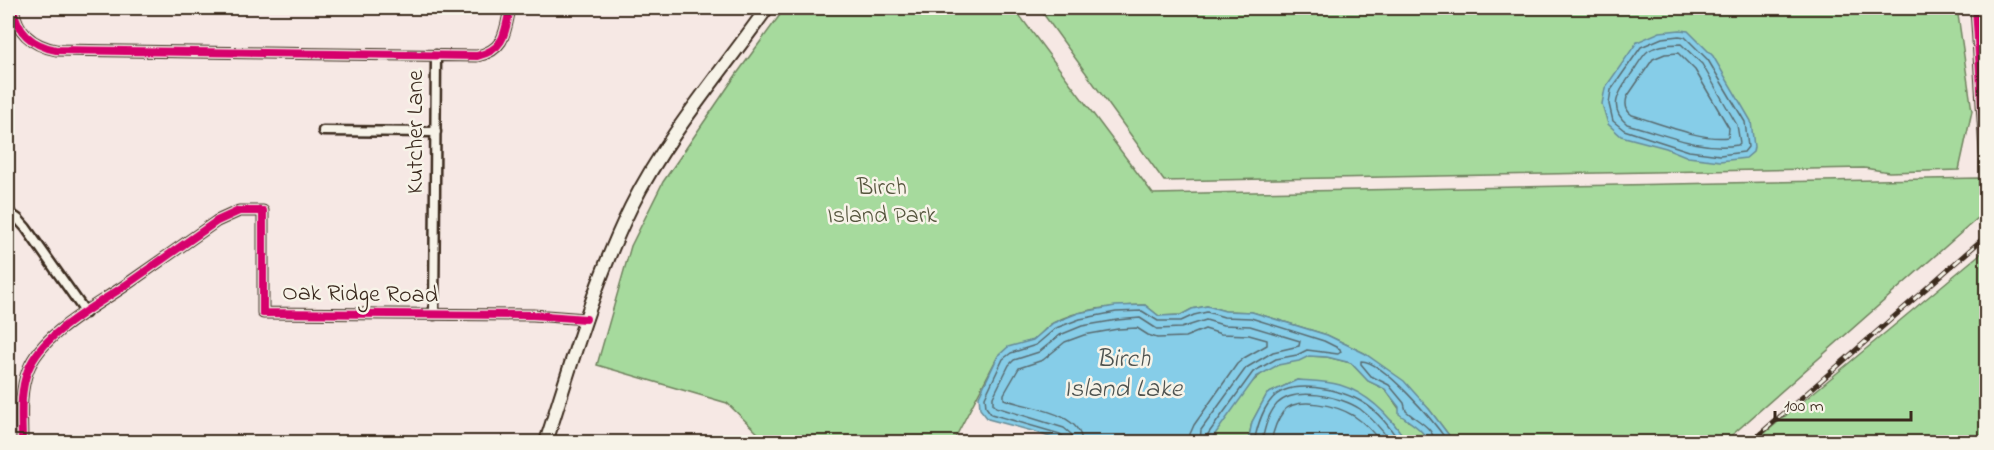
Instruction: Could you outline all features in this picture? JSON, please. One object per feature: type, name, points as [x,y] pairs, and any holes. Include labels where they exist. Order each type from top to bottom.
[{"type":"main road","points":[[546,442],[586,319],[631,207],[652,169],[767,8]]},
{"type":"street","points":[[13,8],[20,30],[30,40],[42,47],[56,50],[436,55]]},
{"type":"street","name":"Kutcher Lane","points":[[434,315],[436,55],[477,56],[487,54],[503,39],[510,8]]},
{"type":"street","points":[[1976,8],[1986,167]]},
{"type":"street","points":[[323,131],[436,132]]},
{"type":"street","name":"Oak Ridge Road","points":[[86,313],[227,215],[239,211],[263,211],[263,313],[533,315],[586,319]]},
{"type":"street","points":[[8,212],[26,228],[86,313],[46,343],[35,356],[28,370],[21,403],[22,442]]},
{"type":"green space","name":"Birch Island Park","points":[[785,8],[1006,8],[1020,16],[1153,194],[1979,178],[1979,217],[1724,442],[1454,442],[1429,409],[1364,353],[1327,335],[1252,312],[1225,311],[1207,306],[1192,309],[1181,315],[1159,316],[1145,305],[1110,307],[1075,314],[1050,325],[1032,341],[1003,352],[998,356],[953,442],[767,442],[727,403],[597,365],[631,246],[663,182]]},
{"type":"green space","points":[[1039,8],[1957,8],[1972,111],[1959,170],[1889,172],[1864,168],[1164,181]]},
{"type":"green space","points":[[1986,249],[1986,442],[1754,442]]},
{"type":"green space","points":[[1309,356],[1327,357],[1351,363],[1368,381],[1385,389],[1408,421],[1415,423],[1430,442],[1407,442],[1392,421],[1339,385],[1297,380],[1267,394],[1252,422],[1248,442],[1214,442],[1212,437],[1248,386],[1277,365]]},
{"type":"water","points":[[1688,31],[1713,56],[1751,121],[1754,147],[1753,152],[1746,158],[1720,161],[1688,157],[1666,148],[1621,136],[1608,124],[1602,104],[1605,88],[1637,42],[1660,32]]},
{"type":"water","name":"Birch Island Lake","points":[[1145,305],[1159,316],[1181,315],[1192,309],[1207,306],[1225,311],[1252,312],[1327,335],[1364,353],[1404,381],[1454,442],[1430,442],[1420,430],[1399,414],[1399,407],[1385,389],[1368,381],[1351,363],[1327,357],[1309,356],[1299,361],[1278,365],[1256,377],[1213,437],[1214,442],[1062,442],[1036,432],[988,419],[980,409],[979,396],[998,356],[1008,347],[1033,340],[1053,323],[1078,313],[1115,306]]},
{"type":"water","name":"Birch Island Lake","points":[[1297,380],[1335,384],[1361,394],[1387,415],[1407,442],[1248,442],[1252,422],[1267,394]]},
{"type":"railway","points":[[1751,442],[1986,236]]},
{"type":"cycle path","points":[[13,8],[22,31],[32,41],[56,50],[477,56],[498,45],[505,32],[510,8]]},
{"type":"cycle path","points":[[1976,8],[1986,167]]},
{"type":"cycle path","points":[[22,442],[25,379],[35,357],[44,345],[83,313],[217,221],[239,211],[263,211],[263,313],[533,315],[586,319]]}]
